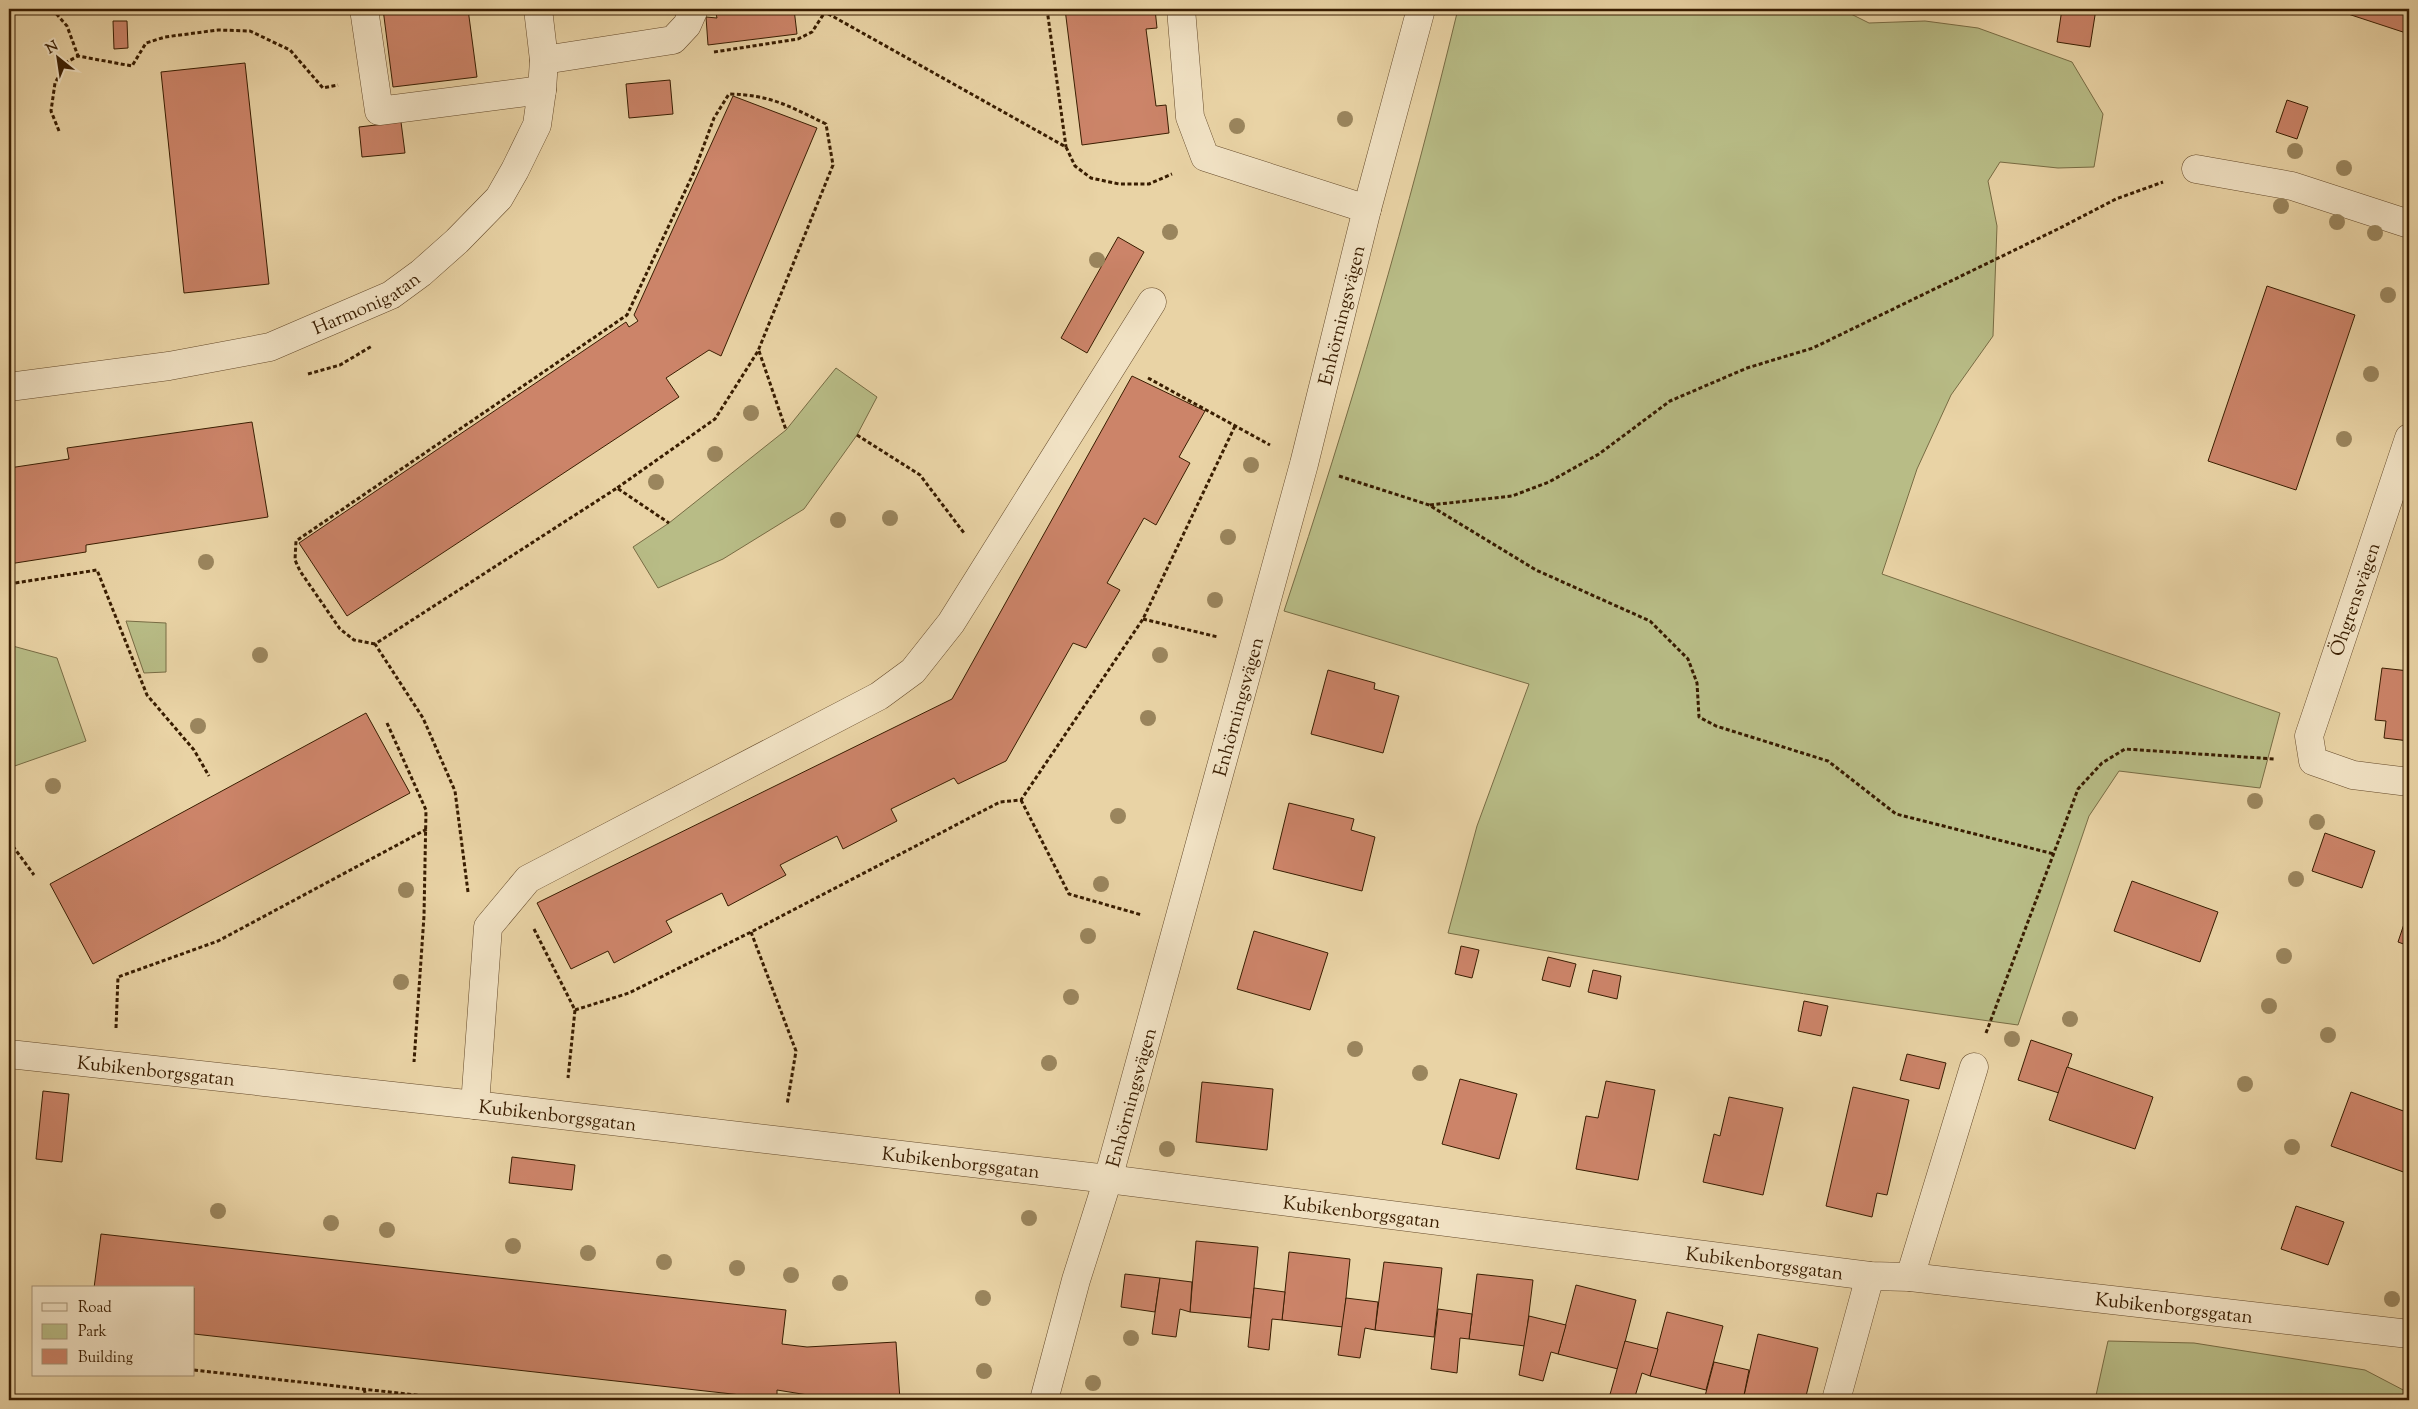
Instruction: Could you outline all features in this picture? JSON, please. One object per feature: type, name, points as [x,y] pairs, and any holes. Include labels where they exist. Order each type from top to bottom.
[{"type":"street","points":[[364,9],[379,111],[542,90]]},
{"type":"street","name":"Harmonigatan","points":[[9,387],[169,366],[270,347],[391,295],[421,273],[499,198],[515,170],[537,125],[544,60],[538,9]]},
{"type":"street","points":[[544,60],[674,40],[679,36],[694,9]]},
{"type":"street","points":[[1181,9],[1190,117],[1204,157],[1367,209]]},
{"type":"street","name":"Enhörningsvägen","points":[[1044,1400],[1076,1280],[1108,1179],[1304,464],[1367,209],[1421,9]]},
{"type":"street","points":[[2196,169],[2292,186],[2409,224]]},
{"type":"street","points":[[475,1105],[488,927],[516,892],[528,879],[879,696],[913,671],[951,623],[1152,302]]},
{"type":"street","name":"Öhgrensvägen","points":[[2313,761],[2309,736],[2318,704],[2409,438]]},
{"type":"street","points":[[2313,761],[2354,775],[2409,782]]},
{"type":"street","name":"Kubikenborgsgatan","points":[[9,1054],[475,1105],[1108,1179],[1870,1276],[1910,1277],[2409,1334]]},
{"type":"street","points":[[1910,1277],[1974,1067]]},
{"type":"street","points":[[1836,1400],[1870,1276]]},
{"type":"path","points":[[52,9],[67,26],[78,56]]},
{"type":"path","points":[[1047,9],[1066,147],[1075,166],[1091,178],[1119,184],[1150,184],[1204,157]]},
{"type":"path","points":[[679,36],[688,48],[703,53],[798,39],[812,32],[825,11],[1066,147]]},
{"type":"path","points":[[59,131],[51,111],[55,83],[67,62],[78,56],[132,66],[146,43],[165,37],[218,30],[250,30],[290,50],[323,88]]},
{"type":"path","points":[[729,94],[771,98],[826,124],[833,165],[758,351],[715,419],[617,488],[375,644],[354,640],[340,629],[300,571],[295,560],[296,541],[627,315],[694,172],[714,118],[729,94]]},
{"type":"path","points":[[1429,505],[1512,496],[1549,482],[1599,454],[1670,401],[1746,368],[1812,348],[2060,228],[2116,198],[2196,169]]},
{"type":"path","points":[[758,351],[786,430]]},
{"type":"path","points":[[1115,360],[1304,464],[1356,483],[1429,505],[1536,570],[1650,620],[1688,659],[1697,683],[1699,717],[1716,726],[1828,761],[1896,814],[2054,854]]},
{"type":"path","points":[[1021,800],[1143,619],[1235,426]]},
{"type":"path","points":[[857,435],[920,475],[969,540],[990,560]]},
{"type":"path","points":[[617,488],[669,523]]},
{"type":"path","points":[[9,584],[98,570],[147,695],[194,750],[209,776]]},
{"type":"path","points":[[1143,619],[1222,638]]},
{"type":"path","points":[[375,644],[423,718],[455,791],[470,903],[488,927]]},
{"type":"path","points":[[386,724],[426,810],[424,916],[414,1063]]},
{"type":"path","points":[[1974,1067],[2078,789],[2102,763],[2125,749],[2313,761]]},
{"type":"path","points":[[1021,800],[1069,894],[1142,916]]},
{"type":"path","points":[[575,1010],[629,993],[751,932],[1000,802],[1021,800]]},
{"type":"path","points":[[116,1032],[118,977],[218,941],[427,829]]},
{"type":"path","points":[[9,842],[34,875]]},
{"type":"path","points":[[516,892],[575,1010],[568,1082]]},
{"type":"path","points":[[751,932],[796,1051],[786,1114]]},
{"type":"path","points":[[195,1370],[460,1400]]},
{"type":"path","points":[[364,1389],[367,1400]]},
{"type":"green space","points":[[1458,9],[1841,9],[1869,23],[1925,21],[1978,28],[2072,62],[2103,114],[2094,167],[2058,168],[2000,162],[1988,181],[1997,226],[1993,336],[1951,395],[1917,469],[1882,574],[2280,713],[2260,788],[2119,771],[2089,816],[2018,1025],[1732,982],[1448,933],[1477,826],[1529,684],[1284,611],[1355,387],[1399,236]]},
{"type":"green space","points":[[836,368],[877,397],[857,435],[804,509],[723,559],[658,588],[633,547],[669,523],[786,430]]},
{"type":"green space","points":[[126,621],[166,623],[166,672],[144,673]]},
{"type":"green space","points":[[9,645],[57,658],[86,741],[9,768]]},
{"type":"green space","points":[[2108,1341],[2194,1343],[2365,1370],[2409,1393],[2409,1400],[2095,1400]]},
{"type":"building","points":[[383,9],[468,9],[477,77],[393,87]]},
{"type":"building","points":[[715,9],[794,9],[797,34],[708,45],[706,17],[717,18]]},
{"type":"building","points":[[1065,9],[1155,9],[1157,28],[1146,29],[1156,106],[1166,105],[1169,133],[1082,145]]},
{"type":"building","points":[[2062,9],[2096,9],[2090,47],[2057,42]]},
{"type":"building","points":[[2343,9],[2409,9],[2409,34],[2342,12]]},
{"type":"building","points":[[113,21],[127,21],[128,48],[114,49]]},
{"type":"building","points":[[245,63],[269,284],[184,293],[161,72]]},
{"type":"building","points":[[670,80],[673,114],[629,118],[626,84]]},
{"type":"building","points":[[733,96],[817,128],[721,356],[709,350],[666,378],[679,397],[347,616],[299,543],[626,322],[629,327],[638,321],[634,315]]},
{"type":"building","points":[[2287,100],[2308,107],[2297,139],[2276,132]]},
{"type":"building","points":[[401,122],[405,153],[362,157],[359,127]]},
{"type":"building","points":[[1118,237],[1144,252],[1087,353],[1061,338]]},
{"type":"building","points":[[2267,286],[2355,315],[2296,490],[2208,461]]},
{"type":"building","points":[[1132,376],[1205,411],[1179,457],[1190,463],[1156,525],[1144,518],[1107,583],[1120,590],[1086,648],[1073,643],[1006,761],[958,784],[954,778],[891,809],[897,821],[843,849],[837,836],[780,865],[786,875],[728,906],[722,893],[666,921],[672,932],[614,963],[608,951],[571,969],[537,903],[952,699]]},
{"type":"building","points":[[252,422],[268,517],[86,545],[86,552],[9,564],[9,468],[69,459],[67,448]]},
{"type":"building","points":[[2382,668],[2409,671],[2409,741],[2384,738],[2386,721],[2375,720]]},
{"type":"building","points":[[1328,670],[1375,683],[1374,689],[1399,696],[1383,753],[1311,734]]},
{"type":"building","points":[[366,713],[410,793],[93,964],[50,884]]},
{"type":"building","points":[[1289,803],[1354,819],[1351,830],[1375,837],[1362,891],[1273,869]]},
{"type":"building","points":[[2325,833],[2375,851],[2362,888],[2312,871]]},
{"type":"building","points":[[2132,881],[2218,912],[2200,962],[2114,931]]},
{"type":"building","points":[[2409,909],[2409,946],[2398,942]]},
{"type":"building","points":[[1254,931],[1328,953],[1310,1010],[1237,989]]},
{"type":"building","points":[[1461,946],[1479,950],[1472,978],[1455,974]]},
{"type":"building","points":[[1548,957],[1576,964],[1570,987],[1542,980]]},
{"type":"building","points":[[1593,970],[1621,976],[1617,999],[1588,992]]},
{"type":"building","points":[[1804,1001],[1828,1006],[1821,1036],[1798,1031]]},
{"type":"building","points":[[2031,1040],[2072,1054],[2059,1093],[2018,1080]]},
{"type":"building","points":[[1907,1054],[1946,1063],[1939,1089],[1900,1080]]},
{"type":"building","points":[[2067,1067],[2153,1097],[2135,1149],[2049,1120]]},
{"type":"building","points":[[1460,1079],[1517,1094],[1499,1159],[1442,1144]]},
{"type":"building","points":[[1606,1081],[1655,1090],[1638,1180],[1576,1169],[1586,1116],[1598,1118]]},
{"type":"building","points":[[1202,1082],[1273,1089],[1267,1150],[1196,1142]]},
{"type":"building","points":[[1853,1087],[1909,1100],[1887,1195],[1877,1193],[1872,1217],[1826,1206]]},
{"type":"building","points":[[43,1091],[69,1094],[62,1162],[36,1159]]},
{"type":"building","points":[[2351,1092],[2409,1113],[2409,1174],[2331,1146]]},
{"type":"building","points":[[1729,1097],[1783,1108],[1763,1195],[1703,1182],[1714,1134],[1720,1136]]},
{"type":"building","points":[[512,1157],[575,1165],[572,1190],[509,1183]]},
{"type":"building","points":[[2296,1206],[2344,1222],[2328,1265],[2281,1249]]},
{"type":"building","points":[[101,1234],[786,1310],[782,1344],[807,1347],[896,1342],[900,1400],[809,1400],[808,1395],[777,1390],[777,1399],[195,1334],[195,1286],[94,1286]]},
{"type":"building","points":[[1196,1241],[1258,1247],[1251,1318],[1190,1312]]},
{"type":"building","points":[[1289,1252],[1350,1259],[1343,1327],[1282,1320]]},
{"type":"building","points":[[1384,1262],[1442,1268],[1434,1337],[1375,1330]]},
{"type":"building","points":[[1125,1274],[1160,1278],[1155,1312],[1121,1307]]},
{"type":"building","points":[[1477,1274],[1533,1280],[1525,1346],[1469,1339]]},
{"type":"building","points":[[1160,1278],[1192,1282],[1190,1312],[1180,1309],[1176,1337],[1152,1334]]},
{"type":"building","points":[[1576,1285],[1636,1300],[1618,1369],[1558,1354]]},
{"type":"building","points":[[1254,1288],[1285,1292],[1282,1320],[1272,1319],[1269,1350],[1248,1347]]},
{"type":"building","points":[[1346,1298],[1378,1302],[1375,1330],[1365,1328],[1360,1358],[1338,1355]]},
{"type":"building","points":[[1438,1309],[1472,1314],[1469,1339],[1460,1338],[1457,1373],[1431,1369]]},
{"type":"building","points":[[1667,1312],[1723,1326],[1706,1390],[1650,1376]]},
{"type":"building","points":[[1529,1316],[1566,1325],[1558,1354],[1551,1352],[1543,1381],[1519,1375]]},
{"type":"building","points":[[1758,1334],[1818,1348],[1805,1400],[1743,1400]]},
{"type":"building","points":[[1625,1341],[1658,1349],[1650,1376],[1642,1373],[1634,1400],[1609,1398]]},
{"type":"building","points":[[1714,1362],[1749,1370],[1743,1400],[1704,1400]]}]
